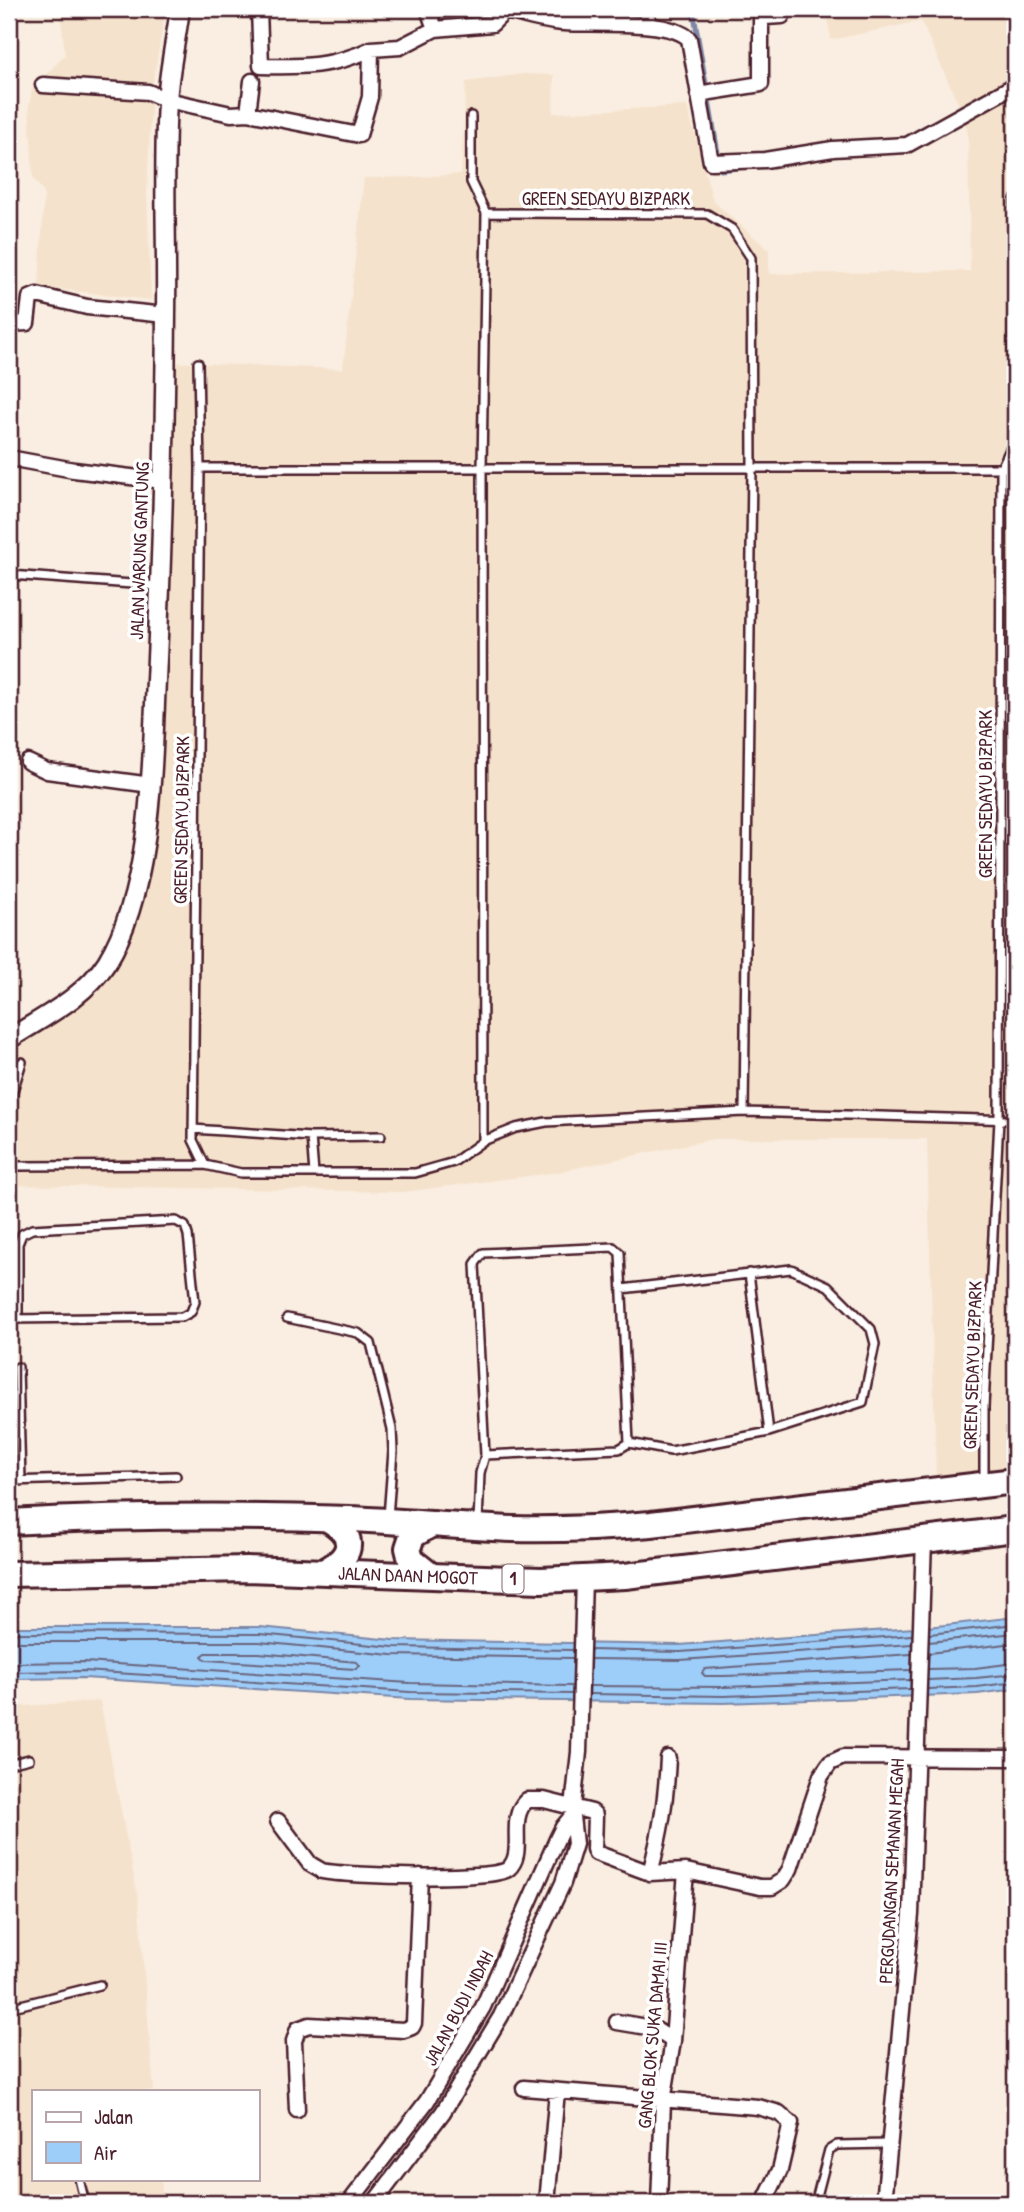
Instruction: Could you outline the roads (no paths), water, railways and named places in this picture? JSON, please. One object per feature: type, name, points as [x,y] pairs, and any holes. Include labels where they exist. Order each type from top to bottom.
[{"type":"highway","points":[[9,1522],[131,1517],[328,1519],[561,1529],[651,1524],[1015,1481]]},
{"type":"highway","points":[[327,1570],[346,1556],[348,1545],[346,1533],[328,1519]]},
{"type":"highway","points":[[430,1574],[411,1560],[408,1548],[412,1536],[432,1524]]},
{"type":"highway","name":"JALAN DAAN MOGOT","points":[[9,1574],[176,1569],[327,1570],[541,1580],[584,1579],[1015,1529]]},
{"type":"street","name":"JALAN WARUNG GANTUNG","points":[[9,1039],[92,983],[120,937],[132,901],[151,785],[161,586],[167,100],[180,9]]},
{"type":"street","points":[[258,9],[261,66],[314,66],[348,60],[372,49],[400,47],[435,29],[492,24],[505,11],[562,23],[648,25],[687,36],[704,93],[717,162],[765,160],[833,149],[907,145],[1015,85]]},
{"type":"street","points":[[428,9],[435,29]]},
{"type":"street","points":[[647,9],[648,25]]},
{"type":"street","points":[[704,93],[761,84],[761,19],[765,16],[782,16],[783,9]]},
{"type":"street","points":[[43,85],[148,92],[167,100],[231,114],[248,113],[359,135],[370,97],[372,49]]},
{"type":"street","points":[[248,113],[252,81]]},
{"type":"street","points":[[9,324],[27,323],[30,298],[37,295],[87,307],[166,315]]},
{"type":"street","points":[[9,458],[74,470],[163,481]]},
{"type":"street","points":[[28,762],[47,771],[151,785]]},
{"type":"street","name":"PERGUDANGAN SEMANAN MEGAH","points":[[884,2203],[909,1937],[924,1540]]},
{"type":"street","name":"JALAN BUDI INDAH","points":[[374,2203],[443,2112],[501,2016],[563,1883],[575,1844],[572,1811],[579,1752],[584,1579]]},
{"type":"street","points":[[278,1821],[310,1864],[321,1871],[420,1876],[494,1874],[508,1869],[516,1856],[516,1814],[527,1800],[544,1800],[572,1811],[592,1812],[596,1815],[596,1853],[650,1873],[686,1871],[760,1887],[772,1887],[783,1880],[790,1869],[821,1776],[830,1763],[843,1757],[1015,1758]]},
{"type":"street","points":[[650,1873],[659,1845],[667,1798],[668,1758]]},
{"type":"street","name":"JALAN BUDI INDAH","points":[[349,2203],[444,2077],[484,2007],[557,1839],[572,1811]]},
{"type":"street","name":"GANG BLOK SUKA DAMAI III","points":[[659,2203],[663,2101],[673,2041],[686,1871]]},
{"type":"street","points":[[297,2110],[294,2041],[298,2029],[309,2025],[404,2030],[412,2027],[420,1876]]},
{"type":"street","points":[[484,2007],[501,2016]]},
{"type":"street","points":[[617,2021],[653,2028],[673,2041]]},
{"type":"street","points":[[524,2088],[758,2107],[779,2113],[791,2123],[780,2170],[764,2203]]},
{"type":"street","points":[[547,2203],[557,2091]]},
{"type":"street","points":[[398,2140],[414,2151]]},
{"type":"lane","points":[[471,116],[471,182],[486,213],[482,468],[484,1141]]},
{"type":"lane","name":"GREEN SEDAYU BIZPARK","points":[[985,1485],[984,1407],[999,1120],[1001,468],[1014,447],[1015,199]]},
{"type":"lane","name":"GREEN SEDAYU BIZPARK","points":[[486,213],[707,214],[732,229],[751,258],[752,468],[744,1112]]},
{"type":"lane","name":"GREEN SEDAYU BIZPARK","points":[[198,363],[200,468],[193,1140],[205,1165]]},
{"type":"lane","points":[[200,468],[1015,468]]},
{"type":"lane","points":[[10,575],[161,586]]},
{"type":"lane","points":[[9,1115],[11,1097],[22,1062]]},
{"type":"lane","points":[[9,1152],[17,1166],[205,1165],[241,1173],[415,1173],[454,1162],[484,1141],[516,1128],[546,1122],[744,1112],[1015,1120]]},
{"type":"lane","points":[[193,1129],[311,1138],[381,1136]]},
{"type":"lane","points":[[311,1138],[314,1173]]},
{"type":"lane","points":[[9,1319],[182,1317],[191,1312],[195,1302],[185,1226],[176,1220],[32,1228],[22,1234],[18,1244],[18,1318]]},
{"type":"lane","points":[[478,1527],[480,1473],[485,1455],[475,1264],[483,1253],[613,1247],[620,1253],[629,1443]]},
{"type":"lane","points":[[485,1455],[619,1449],[629,1443],[671,1451],[769,1432],[863,1402],[875,1345],[871,1329],[828,1286],[791,1269],[622,1289]]},
{"type":"lane","points":[[749,1273],[769,1432]]},
{"type":"lane","points":[[287,1318],[358,1333],[371,1343],[392,1429],[388,1521]]},
{"type":"lane","points":[[18,1367],[21,1480]]},
{"type":"lane","points":[[9,1481],[176,1476]]},
{"type":"lane","points":[[9,1764],[29,1759]]},
{"type":"lane","points":[[9,2008],[100,1985]]},
{"type":"lane","points":[[817,2196],[829,2150],[837,2145],[889,2144]]},
{"type":"lane","points":[[67,2203],[84,2201],[79,2180]]},
{"type":"water","points":[[1015,1617],[1015,1689],[977,1694],[724,1703],[410,1699],[84,1678],[9,1679],[9,1627],[260,1627],[393,1640],[679,1645],[928,1627]]},
{"type":"waterway","points":[[693,9],[721,170],[746,167]]}]
